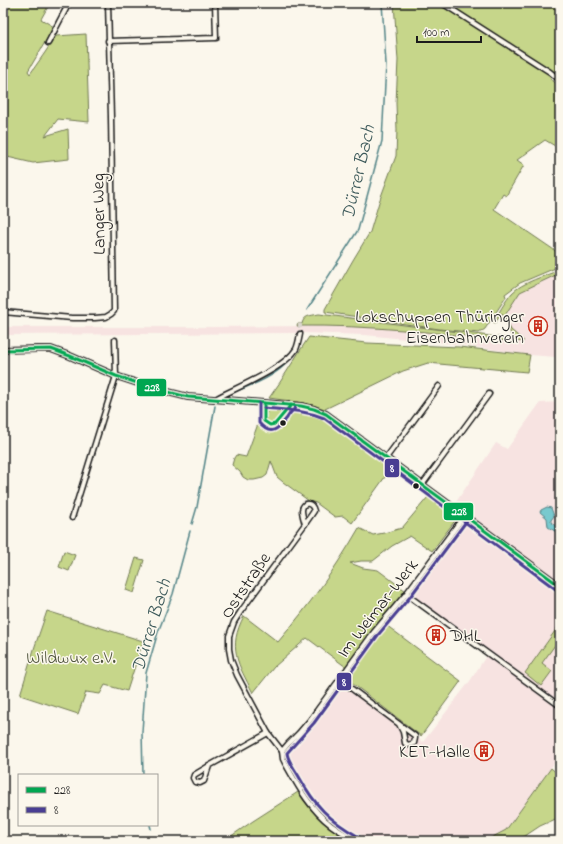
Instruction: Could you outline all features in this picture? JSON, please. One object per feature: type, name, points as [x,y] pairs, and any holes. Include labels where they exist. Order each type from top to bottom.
[{"type":"street","points":[[48,43],[68,3]]},
{"type":"street","name":"Langer Weg","points":[[3,312],[72,318],[95,318],[106,316],[114,311],[108,3]]},
{"type":"street","points":[[108,41],[216,38],[215,3]]},
{"type":"street","points":[[442,3],[550,72],[560,80]]},
{"type":"street","points":[[216,400],[217,398],[284,362],[297,348],[300,334]]},
{"type":"street","points":[[72,518],[116,376],[115,340]]},
{"type":"street","points":[[3,350],[51,349],[116,376],[156,389],[188,397],[301,406],[326,414],[560,586]]},
{"type":"street","points":[[386,458],[439,386]]},
{"type":"street","points":[[422,485],[489,394]]},
{"type":"street","name":"Im Weimar-Werk","points":[[282,751],[307,724],[374,632],[406,594],[464,516]]},
{"type":"street","name":"Oststraße","points":[[282,751],[268,733],[235,670],[230,654],[229,636],[234,622],[241,611],[305,524]]},
{"type":"street","points":[[406,594],[560,706]]},
{"type":"street","points":[[340,680],[399,724],[415,736],[414,743],[408,745],[404,732],[399,724]]},
{"type":"street","points":[[209,766],[204,781],[198,784],[195,782],[193,778],[194,775],[209,766],[268,733]]},
{"type":"street","points":[[282,751],[285,763],[302,794],[311,806],[331,825],[357,841]]},
{"type":"street","points":[[556,841],[560,839]]},
{"type":"shaded area","points":[[560,271],[560,358],[455,344],[365,335],[302,333],[3,335],[3,327],[317,326],[373,327],[424,331],[515,342],[502,313],[519,289]]},
{"type":"shaded area","points":[[560,402],[560,769],[555,762],[506,830],[485,841],[366,841],[346,830],[320,809],[305,790],[287,758],[287,749],[308,732],[343,687],[423,742],[470,681],[488,653],[406,594],[464,516],[454,505],[496,443],[507,449],[540,403]]},
{"type":"green space","points":[[3,3],[50,3],[41,19],[54,27],[28,71],[30,74],[56,36],[86,34],[89,122],[58,119],[45,136],[68,129],[69,159],[33,163],[3,156]]},
{"type":"green space","points":[[394,3],[560,3],[560,71],[550,79],[560,86],[560,149],[545,140],[517,160],[524,165],[506,196],[503,194],[494,209],[560,254],[560,266],[520,283],[505,294],[506,297],[485,329],[479,333],[439,329],[325,312],[325,309],[370,232],[396,156],[398,60]]},
{"type":"green space","points":[[560,270],[560,273],[520,292],[507,312],[505,317],[511,330],[524,341],[515,342],[379,328],[297,326],[298,324],[302,324],[306,317],[319,314],[513,339],[502,313],[495,323],[493,322],[507,300],[516,289],[521,286]]},
{"type":"green space","points":[[309,337],[367,343],[459,347],[530,355],[527,372],[428,363],[403,371],[325,409],[305,403],[269,398]]},
{"type":"green space","points":[[273,408],[285,409],[277,419],[270,423],[266,420],[266,414]]},
{"type":"green space","points":[[297,410],[315,414],[389,466],[390,470],[352,523],[343,516],[335,517],[316,503],[309,501],[283,482],[277,477],[271,461],[267,475],[263,478],[254,480],[248,480],[243,477],[232,465],[236,455],[246,457],[259,421],[267,430],[279,427]]},
{"type":"green space","points":[[428,497],[457,518],[432,551],[410,536],[392,546],[373,561],[350,563],[363,568],[378,570],[406,591],[346,667],[307,638],[274,667],[253,693],[236,656],[236,637],[244,616],[278,642],[321,587],[359,528],[373,535],[402,528]]},
{"type":"green space","points":[[64,551],[75,555],[69,571],[59,567]]},
{"type":"green space","points":[[136,558],[144,560],[134,593],[126,590]]},
{"type":"green space","name":"Wildwux e.V.","points":[[47,611],[143,641],[127,691],[105,685],[100,694],[86,692],[78,714],[20,695]]},
{"type":"green space","points":[[560,624],[560,638],[542,663],[552,671],[541,686],[525,673]]},
{"type":"green space","points":[[386,625],[461,681],[421,736],[348,680]]},
{"type":"green space","points":[[551,768],[560,776],[560,817],[540,826],[515,841],[485,841],[506,830]]},
{"type":"green space","points":[[298,792],[315,814],[336,831],[352,841],[224,841],[253,821]]},
{"type":"water","points":[[547,507],[551,508],[554,516],[551,522],[558,528],[560,526],[560,534],[548,527],[547,518],[540,512]]},
{"type":"waterway","name":"Dürrer Bach","points":[[307,310],[358,230],[382,141],[386,64],[382,3]]},
{"type":"waterway","name":"Dürrer Bach","points":[[227,395],[253,385],[269,376],[284,366],[290,359]]},
{"type":"waterway","name":"Dürrer Bach","points":[[192,524],[197,507],[215,406]]},
{"type":"waterway","name":"Dürrer Bach","points":[[143,774],[142,732],[146,673],[158,632],[173,594],[190,531]]},
{"type":"tunnel","points":[[300,324],[300,334]]},
{"type":"transit line","name":"228","points":[[3,350],[51,349],[116,376],[156,389],[188,397],[301,406],[326,414],[560,586]]},
{"type":"transit line","name":"8","points":[[259,403],[259,423],[267,430],[274,430],[281,425],[295,408]]},
{"type":"transit line","name":"228","points":[[264,403],[264,421],[270,425],[275,424],[291,405]]},
{"type":"transit line","name":"8","points":[[264,408],[302,412],[324,418],[557,590]]},
{"type":"transit line","name":"8","points":[[359,837],[348,831],[331,818],[317,804],[291,764],[287,753],[314,723],[378,635],[410,597],[468,519]]},
{"type":"place","name":"Lokschuppen Thüringer Eisenbahnverein","points":[[538,326]]},
{"type":"place","name":"DHL","points":[[436,635]]},
{"type":"place","name":"KET-Halle","points":[[484,751]]}]
